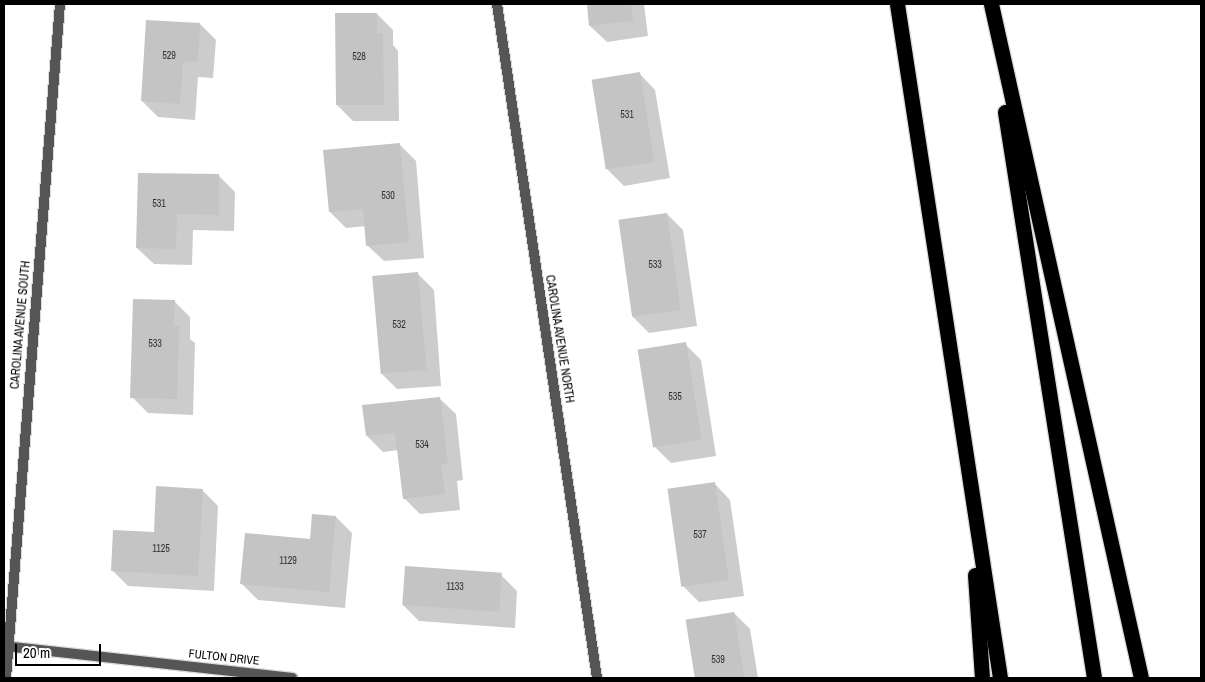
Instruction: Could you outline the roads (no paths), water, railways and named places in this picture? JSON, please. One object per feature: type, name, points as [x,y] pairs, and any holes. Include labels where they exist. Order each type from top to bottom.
[{"type":"highway","points":[[897,4],[1000,678]]},
{"type":"highway","points":[[990,4],[1094,678]]},
{"type":"highway","points":[[990,4],[1141,678]]},
{"type":"highway","points":[[968,471],[982,678]]},
{"type":"street","name":"CAROLINA AVENUE SOUTH","points":[[6,678],[5,646],[60,4]]},
{"type":"street","name":"CAROLINA AVENUE NORTH","points":[[497,4],[598,678]]},
{"type":"street","name":"FULTON DRIVE","points":[[5,646],[292,678]]}]
